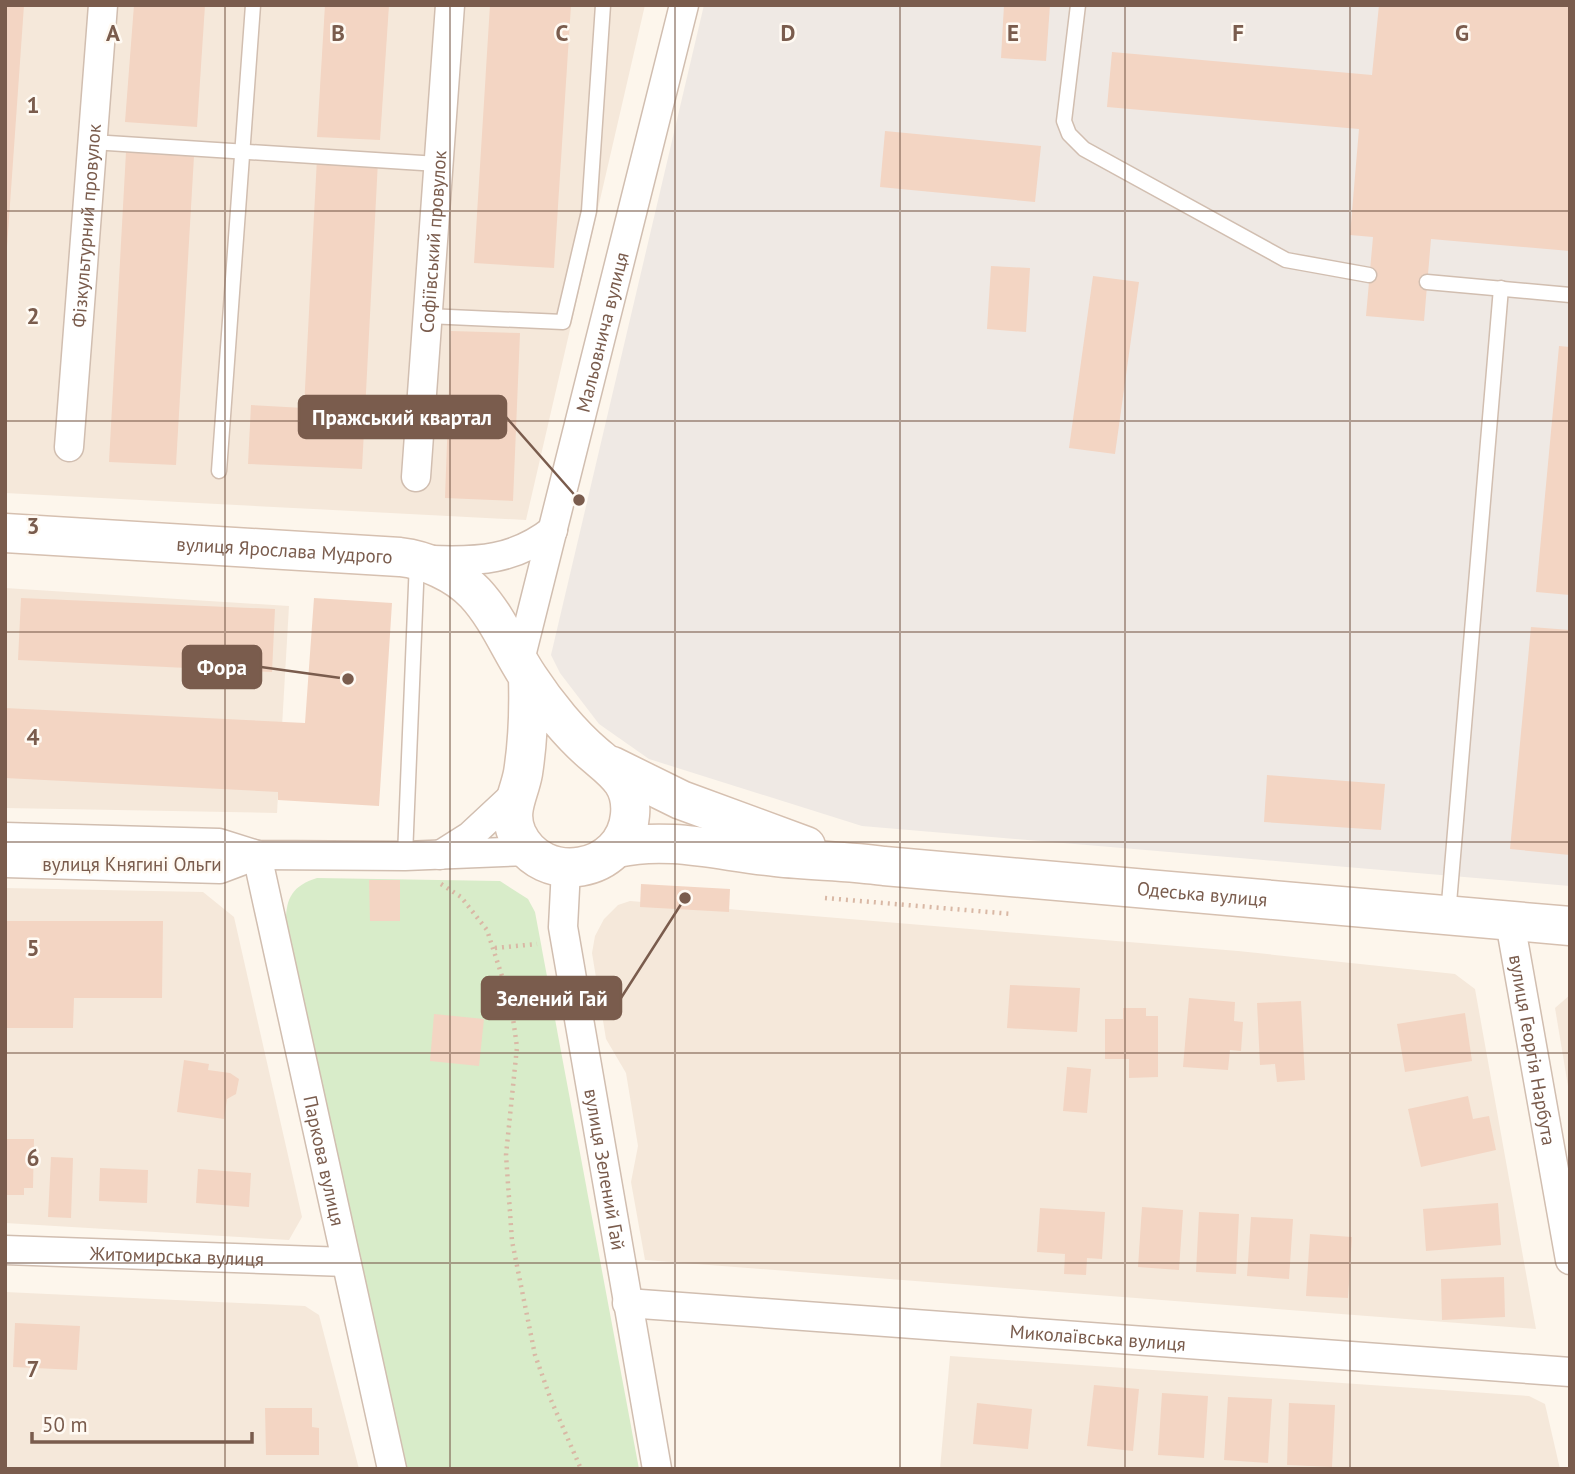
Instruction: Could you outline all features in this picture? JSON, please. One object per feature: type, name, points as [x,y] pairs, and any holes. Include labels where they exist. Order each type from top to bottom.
[{"type":"main road","name":"вулиця Ярослава Мудрого","points":[[5,533],[417,559],[457,578],[474,592],[499,623],[524,668],[603,760]]},
{"type":"main road","points":[[518,786],[537,762],[555,753],[574,751],[603,760],[624,782],[630,802],[627,830],[617,848],[601,861],[582,868],[566,869],[546,863],[529,851],[515,825],[524,668]]},
{"type":"main road","name":"Одеська вулиця","points":[[603,760],[681,800],[787,837],[837,860]]},
{"type":"main road","name":"Одеська вулиця","points":[[617,848],[644,842],[668,842],[778,858],[837,860],[1570,926]]},
{"type":"street","name":"Фізкультурний провулок","points":[[69,447],[103,5]]},
{"type":"street","name":"Софіївський провулок","points":[[416,477],[450,5]]},
{"type":"street","name":"Мальовнича вулиця","points":[[524,668],[553,530],[684,5]]},
{"type":"street","points":[[417,559],[477,562],[514,554],[534,545],[553,530]]},
{"type":"street","points":[[440,855],[470,836],[518,786]]},
{"type":"street","name":"вулиця Княгині Ольги","points":[[5,837],[219,843],[257,855],[405,856],[529,851]]},
{"type":"street","name":"вулиця Княгині Ольги","points":[[5,863],[220,869],[257,855]]},
{"type":"street","name":"Паркова вулиця","points":[[257,855],[392,1469]]},
{"type":"street","name":"вулиця Зелений Гай","points":[[566,869],[563,927],[657,1469]]},
{"type":"street","name":"вулиця Георгія Нарбута","points":[[1510,922],[1570,1260]]},
{"type":"street","name":"Житомирська вулиця","points":[[5,1251],[346,1262]]},
{"type":"street","name":"Миколаївська вулиця","points":[[627,1303],[1570,1372]]},
{"type":"lane","points":[[219,471],[253,5]]},
{"type":"lane","points":[[427,316],[563,323],[589,211],[603,5]]},
{"type":"lane","points":[[1078,5],[1064,121],[1069,134],[1084,149],[1286,260],[1369,275]]},
{"type":"lane","points":[[92,142],[438,164]]},
{"type":"lane","points":[[1427,282],[1570,295]]},
{"type":"lane","points":[[1448,916],[1501,288]]},
{"type":"lane","points":[[405,856],[417,559]]},
{"type":"path","points":[[441,884],[461,897],[474,911],[495,948],[516,1027],[506,1155],[512,1241],[535,1355],[551,1400],[582,1469]]},
{"type":"path","points":[[495,948],[537,944]]},
{"type":"shaded area","points":[[5,5],[645,5],[526,520],[5,493]]},
{"type":"shaded area","points":[[704,5],[1570,5],[1570,886],[862,826],[649,759],[599,724],[560,673],[551,655]]},
{"type":"shaded area","points":[[5,588],[289,606],[277,813],[5,808]]},
{"type":"shaded area","points":[[5,888],[203,892],[234,917],[302,1217],[289,1240],[5,1223]]},
{"type":"shaded area","points":[[630,901],[1238,951],[1455,974],[1475,989],[1536,1329],[645,1260],[631,1182],[638,1146],[626,1073],[606,1039],[592,953],[595,936],[604,919],[618,905]]},
{"type":"shaded area","points":[[1570,995],[1570,1098],[1555,1008]]},
{"type":"shaded area","points":[[5,1292],[305,1306],[319,1315],[359,1469],[5,1469]]},
{"type":"shaded area","points":[[950,1356],[1529,1396],[1545,1404],[1560,1469],[940,1469]]},
{"type":"green space","points":[[317,878],[500,881],[528,899],[535,912],[639,1469],[407,1469],[286,926],[291,895],[301,885]]},
{"type":"building","points":[[5,5],[24,5],[7,247],[5,247]]},
{"type":"building","points":[[134,5],[205,5],[197,127],[125,122]]},
{"type":"building","points":[[325,5],[389,5],[380,140],[317,137]]},
{"type":"building","points":[[490,5],[571,5],[554,268],[474,263]]},
{"type":"building","points":[[1004,5],[1050,5],[1046,61],[1001,58]]},
{"type":"building","points":[[1379,5],[1570,5],[1570,251],[1431,239],[1424,321],[1366,316],[1373,237],[1350,235],[1359,129],[1107,107],[1112,52],[1372,75]]},
{"type":"building","points":[[885,131],[1041,146],[1035,202],[880,187]]},
{"type":"building","points":[[126,152],[194,156],[176,465],[109,462]]},
{"type":"building","points":[[317,158],[378,161],[362,469],[248,464],[251,405],[304,408]]},
{"type":"building","points":[[991,266],[1030,268],[1026,332],[987,329]]},
{"type":"building","points":[[1093,276],[1139,282],[1115,454],[1069,448]]},
{"type":"building","points":[[451,331],[520,333],[513,501],[445,498]]},
{"type":"building","points":[[1559,346],[1570,347],[1570,595],[1536,592]]},
{"type":"building","points":[[21,598],[275,609],[272,672],[18,660]]},
{"type":"building","points":[[314,598],[392,603],[379,806],[278,800],[278,792],[5,778],[5,708],[305,723]]},
{"type":"building","points":[[1531,627],[1570,630],[1570,855],[1510,849]]},
{"type":"building","points":[[1267,775],[1385,784],[1381,830],[1264,822]]},
{"type":"building","points":[[369,880],[400,880],[400,921],[370,921]]},
{"type":"building","points":[[641,884],[730,889],[729,912],[640,907]]},
{"type":"building","points":[[6,921],[163,921],[162,998],[74,998],[73,1028],[6,1028]]},
{"type":"building","points":[[1010,985],[1080,988],[1077,1032],[1007,1028]]},
{"type":"building","points":[[1189,998],[1235,1002],[1234,1021],[1243,1022],[1241,1051],[1230,1050],[1228,1070],[1183,1067]]},
{"type":"building","points":[[1301,1001],[1305,1080],[1277,1082],[1275,1064],[1260,1065],[1257,1003]]},
{"type":"building","points":[[1123,1008],[1146,1008],[1146,1016],[1158,1016],[1158,1077],[1129,1078],[1129,1059],[1105,1059],[1105,1019],[1123,1019]]},
{"type":"building","points":[[1465,1013],[1472,1061],[1405,1072],[1397,1024]]},
{"type":"building","points":[[434,1014],[484,1019],[479,1066],[430,1061]]},
{"type":"building","points":[[184,1060],[209,1064],[208,1070],[230,1073],[239,1079],[236,1094],[227,1099],[224,1119],[177,1112]]},
{"type":"building","points":[[1067,1067],[1091,1069],[1087,1113],[1063,1111]]},
{"type":"building","points":[[1468,1096],[1473,1119],[1489,1116],[1496,1150],[1421,1167],[1408,1109]]},
{"type":"building","points":[[5,1139],[34,1139],[33,1188],[24,1188],[24,1195],[5,1195]]},
{"type":"building","points":[[51,1157],[73,1158],[71,1218],[48,1217]]},
{"type":"building","points":[[100,1168],[148,1170],[147,1203],[99,1201]]},
{"type":"building","points":[[198,1169],[251,1173],[249,1207],[196,1203]]},
{"type":"building","points":[[1498,1203],[1501,1245],[1426,1251],[1423,1209]]},
{"type":"building","points":[[1142,1207],[1183,1210],[1179,1270],[1138,1267]]},
{"type":"building","points":[[1040,1208],[1105,1212],[1102,1259],[1087,1258],[1086,1275],[1064,1274],[1065,1254],[1037,1252]]},
{"type":"building","points":[[1199,1212],[1239,1214],[1236,1274],[1196,1272]]},
{"type":"building","points":[[1251,1217],[1293,1219],[1289,1279],[1247,1276]]},
{"type":"building","points":[[1310,1234],[1352,1237],[1348,1298],[1306,1296]]},
{"type":"building","points":[[1504,1277],[1505,1317],[1442,1320],[1441,1279]]},
{"type":"building","points":[[15,1323],[80,1326],[77,1370],[13,1367]]},
{"type":"building","points":[[1094,1385],[1139,1389],[1133,1451],[1087,1446]]},
{"type":"building","points":[[1162,1393],[1208,1396],[1204,1458],[1158,1455]]},
{"type":"building","points":[[1228,1397],[1272,1399],[1268,1463],[1224,1460]]},
{"type":"building","points":[[977,1403],[1032,1409],[1028,1449],[973,1444]]},
{"type":"building","points":[[1289,1403],[1335,1405],[1332,1467],[1287,1465]]},
{"type":"building","points":[[265,1408],[312,1408],[312,1427],[319,1428],[319,1455],[266,1455]]},
{"type":"place","name":"Пражський квартал","points":[[579,500]]},
{"type":"place","name":"Фора","points":[[348,679]]},
{"type":"place","name":"Зелений Гай","points":[[685,898]]}]
